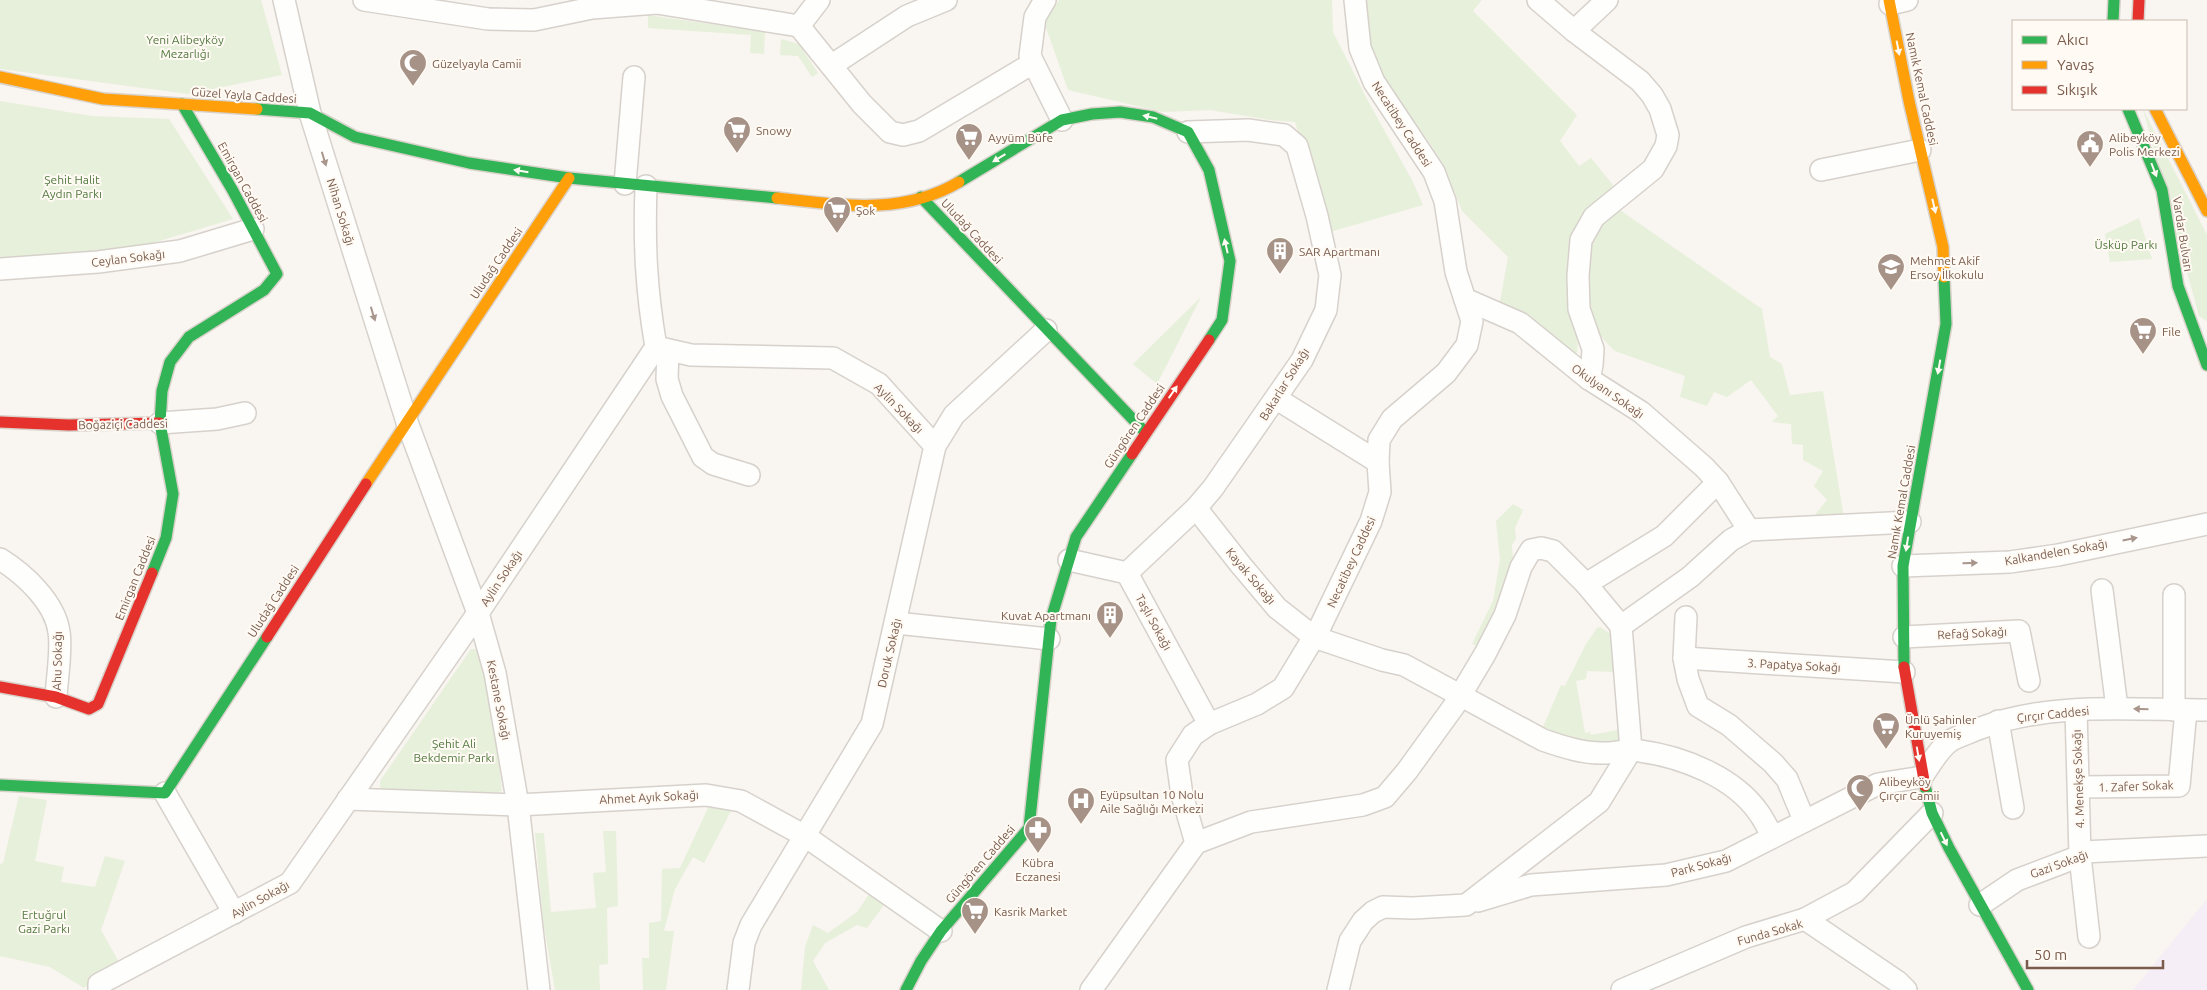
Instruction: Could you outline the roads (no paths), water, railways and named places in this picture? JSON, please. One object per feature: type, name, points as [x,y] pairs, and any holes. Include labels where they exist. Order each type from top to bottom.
[{"type":"main road","points":[[2113,20],[2114,0]]},
{"type":"main road","points":[[2138,20],[2139,0]]},
{"type":"main road","name":"Namık Kemal Caddesi","points":[[1895,2],[1920,150],[1943,247],[1946,324],[1903,566],[1904,672],[1922,777],[1932,813],[1980,905],[2028,990]]},
{"type":"main road","name":"Güzel Yayla Caddesi","points":[[0,77],[103,99],[310,113],[355,136],[469,163],[569,178]]},
{"type":"main road","name":"Emirgan Caddesi","points":[[0,687],[56,697],[89,709],[98,704],[166,538],[173,494],[160,423],[162,391],[170,362],[190,337],[264,290],[277,274],[234,191],[182,104]]},
{"type":"main road","name":"Vardar Bulvarı","points":[[2128,110],[2165,202],[2175,276],[2182,302],[2207,365]]},
{"type":"main road","name":"Vardar Bulvarı","points":[[2156,110],[2207,211]]},
{"type":"main road","points":[[569,178],[862,207],[899,203],[942,192],[1062,120],[1092,114],[1120,112],[1153,117],[1188,132]]},
{"type":"main road","name":"Güngören Caddesi","points":[[906,990],[921,961],[941,931],[1029,828],[1051,619],[1076,537],[1222,320],[1230,261],[1209,170],[1188,132]]},
{"type":"main road","name":"Uludağ Caddesi","points":[[165,793],[406,422],[569,178]]},
{"type":"main road","name":"Uludağ Caddesi","points":[[921,197],[1145,432]]},
{"type":"main road","points":[[2194,330],[2207,335]]},
{"type":"main road","name":"Boğaziçi Caddesi","points":[[0,422],[69,425],[160,423]]},
{"type":"main road","points":[[0,785],[165,793]]},
{"type":"street","name":"Nihan Sokağı","points":[[284,0],[310,113],[406,422]]},
{"type":"street","points":[[364,0],[488,19],[534,20],[592,8],[656,3],[799,26],[862,104],[890,132],[903,135],[919,131],[1033,63]]},
{"type":"street","points":[[799,26],[819,0]]},
{"type":"street","points":[[832,65],[907,16],[946,0]]},
{"type":"street","points":[[1045,0],[1035,17],[1030,56],[1062,120]]},
{"type":"street","points":[[1345,0],[1346,12],[1360,48]]},
{"type":"street","name":"Necatibey Caddesi","points":[[1196,843],[1182,795],[1177,760],[1193,735],[1209,724],[1257,704],[1283,688],[1314,637],[1371,521],[1380,492],[1379,440],[1392,419],[1446,373],[1467,345],[1472,321],[1456,272],[1445,202],[1434,172],[1374,82],[1360,48],[1355,0]]},
{"type":"street","points":[[1538,0],[1574,31],[1640,81],[1652,95],[1660,109],[1668,135],[1666,146],[1653,169],[1594,217],[1581,240],[1578,276],[1579,310],[1593,349],[1592,365],[1588,379]]},
{"type":"street","points":[[1574,31],[1607,0]]},
{"type":"street","points":[[625,184],[634,77]]},
{"type":"street","name":"Bakarlar Sokağı","points":[[1127,573],[1196,508],[1213,488],[1302,360],[1326,310],[1330,275],[1317,216],[1297,146],[1284,135],[1266,132],[1248,130],[1188,132]]},
{"type":"street","points":[[1821,170],[1920,150]]},
{"type":"street","points":[[646,186],[644,242],[648,300],[662,348],[672,396],[703,457],[713,464],[750,475]]},
{"type":"street","name":"Ceylan Sokağı","points":[[0,269],[98,262],[180,251],[253,229]]},
{"type":"street","name":"Okulyanı Sokağı","points":[[1465,299],[1520,323],[1588,379],[1641,412],[1718,482],[1749,530]]},
{"type":"street","name":"Doruk Sokağı","points":[[738,990],[744,943],[751,925],[872,724],[935,446],[954,415],[1046,330]]},
{"type":"street","name":"Aylin Sokağı","points":[[99,990],[99,984],[290,884],[662,348],[691,355],[833,358],[879,384],[935,446]]},
{"type":"street","points":[[1276,398],[1378,462]]},
{"type":"street","name":"Boğaziçi Caddesi","points":[[160,423],[217,419],[246,413]]},
{"type":"street","name":"Kestane Sokağı","points":[[406,422],[478,613],[495,673],[518,805],[539,990]]},
{"type":"street","points":[[1586,584],[1664,536],[1718,482]]},
{"type":"street","name":"Kayak Sokağı","points":[[1196,508],[1277,608],[1314,637],[1382,660],[1404,664],[1543,740],[1565,748],[1605,753],[1631,750],[1670,757],[1694,766],[1733,786],[1759,812],[1772,836]]},
{"type":"street","points":[[1621,626],[1690,577],[1731,540],[1749,530],[1910,522]]},
{"type":"street","name":"Kalkandelen Sokağı","points":[[1903,566],[2010,562],[2058,555],[2207,524]]},
{"type":"street","points":[[1091,990],[1196,843],[1251,822],[1363,804],[1385,797],[1407,771],[1454,706],[1485,654],[1505,615],[1521,567],[1531,550],[1541,548],[1553,551],[1586,584],[1621,626],[1631,750],[1599,802],[1466,904]]},
{"type":"street","name":"Ahu Sokağı","points":[[0,559],[22,575],[47,600],[59,631],[56,697]]},
{"type":"street","points":[[1069,560],[1127,573]]},
{"type":"street","name":"Taşlı Sokağı","points":[[1127,573],[1209,724]]},
{"type":"street","points":[[2102,590],[2117,708]]},
{"type":"street","points":[[2174,595],[2189,710]]},
{"type":"street","points":[[1686,617],[1684,658],[1688,678],[1698,706],[1729,725],[1773,762],[1787,779],[1804,820]]},
{"type":"street","points":[[896,623],[1049,640]]},
{"type":"street","name":"Refağ Sokağı","points":[[1904,637],[2019,630],[2030,681]]},
{"type":"street","name":"3. Papatya Sokağı","points":[[1684,658],[1904,672]]},
{"type":"street","name":"Çırçır Caddesi","points":[[1922,777],[1936,756],[1951,740],[1998,721],[2031,714],[2076,710],[2117,708],[2189,710]]},
{"type":"street","name":"4. Menekşe Sokağı","points":[[2076,710],[2080,856],[2089,937]]},
{"type":"street","name":"1. Zafer Sokak","points":[[2079,788],[2179,786],[2189,710]]},
{"type":"street","points":[[1998,721],[2013,808]]},
{"type":"street","name":"Park Sokağı","points":[[1338,990],[1350,941],[1363,921],[1373,912],[1383,907],[1413,908],[1466,904],[1531,885],[1666,875],[1726,861],[1772,836],[1878,784],[1922,777]]},
{"type":"street","points":[[165,793],[234,913]]},
{"type":"street","name":"Ahmet Ayık Sokağı","points":[[348,799],[518,805],[706,794],[740,801],[805,836],[941,931]]},
{"type":"street","points":[[1805,919],[1855,892],[1932,813]]},
{"type":"street","name":"Gazi Sokağı","points":[[1980,905],[2017,880],[2080,856],[2083,852],[2207,846]]},
{"type":"street","name":"Funda Sokak","points":[[1622,990],[1746,937],[1805,919],[1898,982],[1906,990]]},
{"type":"place","name":"Güzelyayla Camii","points":[[413,87]]},
{"type":"place","name":"Snowy","points":[[737,154]]},
{"type":"place","name":"Ayyüm Büfe","points":[[969,161]]},
{"type":"place","name":"Alibeyköy Polis Merkezi","points":[[2090,168]]},
{"type":"place","name":"Şok","points":[[837,234]]},
{"type":"place","name":"SAR Apartmanı","points":[[1280,275]]},
{"type":"place","name":"Mehmet Akif Ersoy İlkokulu","points":[[1891,291]]},
{"type":"place","name":"File","points":[[2143,355]]},
{"type":"place","name":"Kuvat Apartmanı","points":[[1110,639]]},
{"type":"place","name":"Ünlü Şahinler Kuruyemiş","points":[[1886,750]]},
{"type":"place","name":"Alibeyköy Çırçır Camii","points":[[1860,812]]},
{"type":"place","name":"Eyüpsultan 10 Nolu Aile Sağlığı Merkezi","points":[[1081,825]]},
{"type":"place","name":"Kübra Eczanesi","points":[[1038,854]]},
{"type":"place","name":"Kasrik Market","points":[[975,935]]},
{"type":"park label","name":"Yeni Alibeyköy Mezarlığı","points":[[185,46]]},
{"type":"park label","name":"Şehit Halit Aydın Parkı","points":[[72,186]]},
{"type":"park label","name":"Üsküp Parkı","points":[[2126,244]]},
{"type":"park label","name":"Şehit Ali Bekdemir Parkı","points":[[454,750]]},
{"type":"park label","name":"Ertuğrul Gazi Parkı","points":[[44,921]]}]
